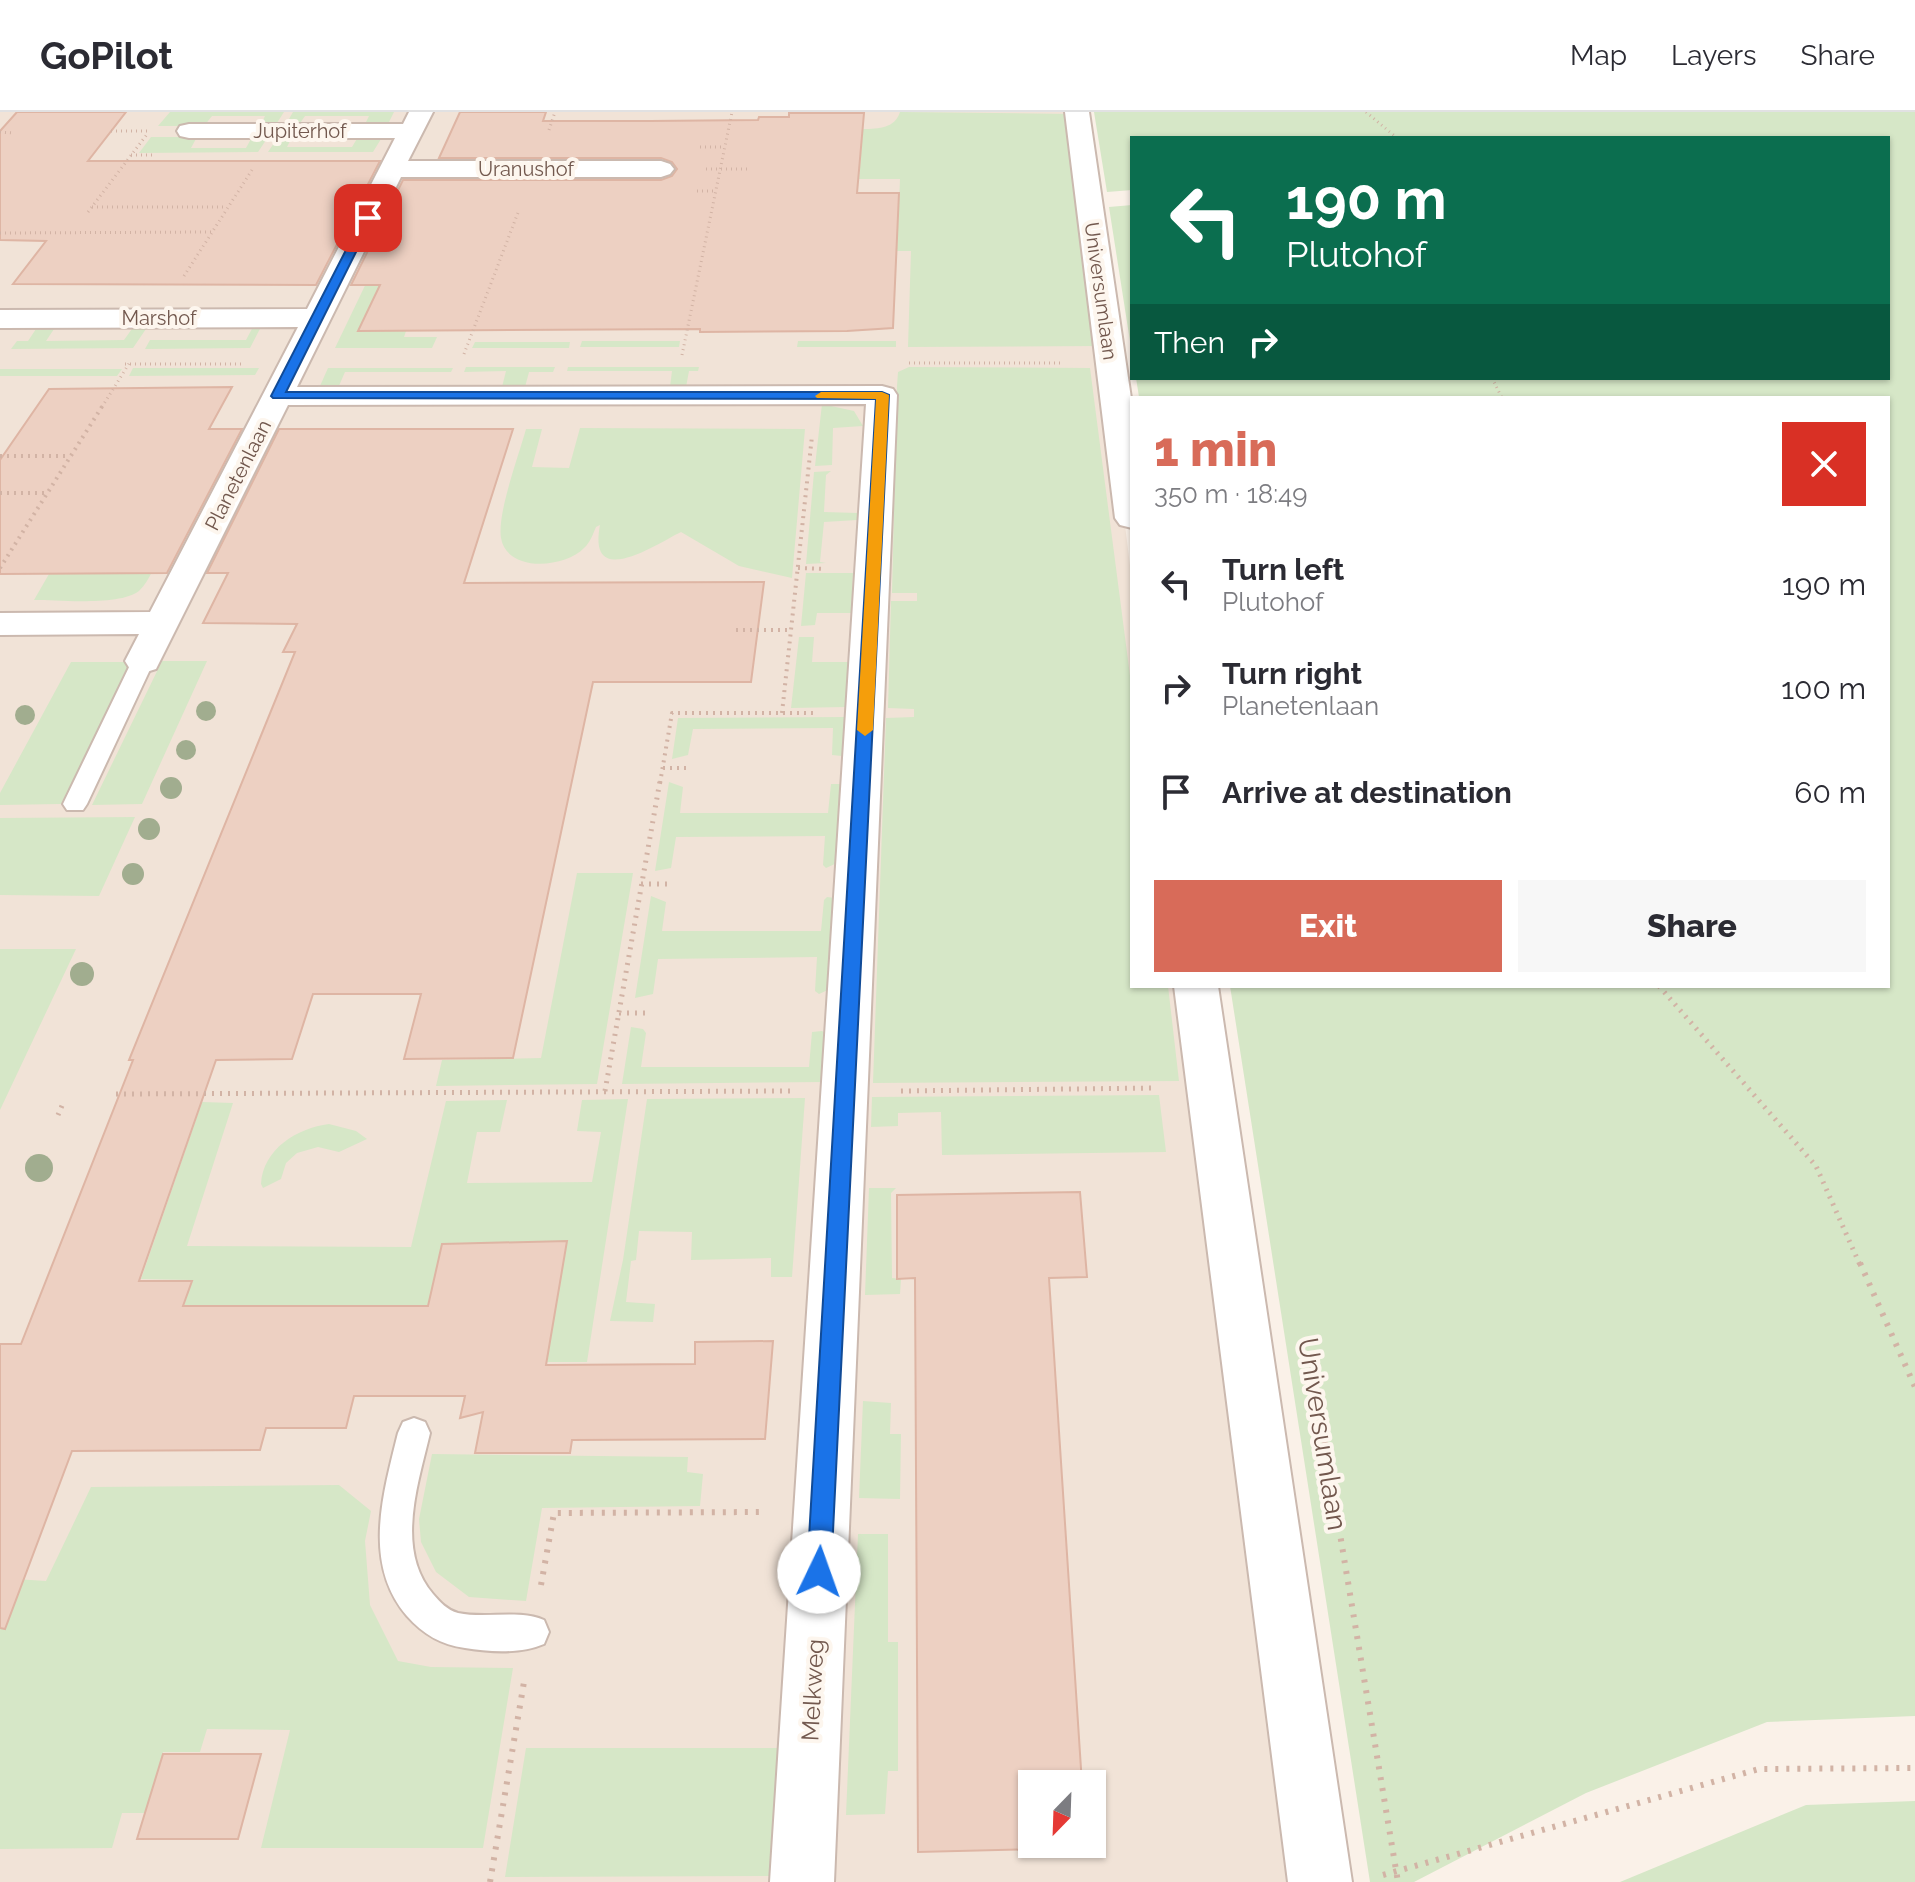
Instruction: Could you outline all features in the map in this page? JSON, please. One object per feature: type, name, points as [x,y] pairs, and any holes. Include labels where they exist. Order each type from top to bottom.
[{"type":"street","name":"Universumlaan","points":[[1077,112],[1130,503]]},
{"type":"street","name":"Jupiterhof","points":[[189,131],[416,122]]},
{"type":"street","name":"Planetenlaan","points":[[143,661],[416,122]]},
{"type":"street","name":"Uranushof","points":[[392,169],[661,169]]},
{"type":"street","name":"Marshof","points":[[0,319],[317,318]]},
{"type":"street","name":"Melkweg","points":[[802,1882],[882,395],[817,396]]},
{"type":"street","points":[[278,396],[817,396]]},
{"type":"street","points":[[0,624],[48,630],[163,623]]},
{"type":"street","points":[[1196,988],[1320,1882]]},
{"type":"lane","points":[[75,804],[143,661]]},
{"type":"lane","points":[[414,1433],[396,1511],[395,1542],[395,1558],[411,1599],[440,1624],[478,1632],[532,1632]]},
{"type":"path","points":[[461,364],[555,112]]},
{"type":"path","points":[[680,363],[732,112]]},
{"type":"path","points":[[1366,112],[1395,136]]},
{"type":"path","points":[[88,212],[156,122]]},
{"type":"path","points":[[0,132],[13,133]]},
{"type":"path","points":[[92,207],[228,207]]},
{"type":"path","points":[[0,233],[212,232]]},
{"type":"path","points":[[782,713],[817,396]]},
{"type":"path","points":[[0,456],[70,456]]},
{"type":"path","points":[[0,493],[47,493]]},
{"type":"path","points":[[736,630],[791,630]]},
{"type":"path","points":[[605,1091],[672,713],[866,713]]},
{"type":"path","points":[[662,768],[686,768]]},
{"type":"path","points":[[641,884],[669,884]]},
{"type":"path","points":[[1661,988],[1816,1166],[1915,1387]]},
{"type":"path","points":[[619,1013],[650,1013]]},
{"type":"path","points":[[116,1094],[1167,1088]]},
{"type":"path","points":[[58,1115],[64,1101]]},
{"type":"path","name":"Universumlaan","points":[[1308,1342],[1398,1882]]},
{"type":"path","points":[[490,1882],[554,1513],[822,1512]]},
{"type":"path","points":[[1372,1878],[1759,1769],[1915,1768]]},
{"type":"shaded area","points":[[0,112],[1073,112],[1130,565],[1130,988],[1183,988],[1295,1882],[0,1882]]},
{"type":"green space","points":[[170,112],[284,112],[275,126],[260,126],[265,116],[212,116],[204,126],[158,126]]},
{"type":"green space","points":[[293,112],[394,112],[388,124],[364,126],[369,116],[305,116],[298,126],[285,126]]},
{"type":"green space","points":[[900,112],[1073,114],[1101,346],[908,347],[911,251],[897,251],[900,179],[859,179],[863,129],[890,124]]},
{"type":"green space","points":[[1094,112],[1915,112],[1915,1716],[1767,1722],[1586,1793],[1414,1882],[1370,1882],[1230,988],[1890,988],[1890,396],[1139,396],[1136,380],[1890,380],[1890,136],[1130,136],[1130,190],[1107,192]]},
{"type":"green space","points":[[151,137],[197,137],[191,148],[246,148],[252,137],[268,137],[258,152],[139,153]]},
{"type":"green space","points":[[278,137],[292,137],[287,147],[352,147],[358,137],[381,139],[373,152],[268,152]]},
{"type":"green space","points":[[409,194],[487,194],[359,330],[406,331],[404,337],[437,337],[432,348],[335,348]]},
{"type":"green space","points":[[1130,205],[1130,341],[1109,207]]},
{"type":"green space","points":[[254,325],[262,325],[250,348],[145,349],[150,340],[246,340]]},
{"type":"green space","points":[[38,326],[56,326],[46,341],[124,340],[134,326],[148,326],[133,348],[11,349],[17,341],[28,341]]},
{"type":"green space","points":[[582,341],[680,341],[679,347],[580,347]]},
{"type":"green space","points":[[798,341],[896,341],[896,347],[797,347]]},
{"type":"green space","points":[[475,342],[570,342],[569,348],[472,348]]},
{"type":"green space","points":[[466,367],[555,367],[553,372],[529,372],[525,387],[502,387],[506,371],[464,372]]},
{"type":"green space","points":[[568,367],[699,367],[698,371],[689,371],[686,387],[670,387],[672,371],[567,371]]},
{"type":"green space","points":[[909,367],[1090,368],[1130,676],[1130,988],[1168,988],[1179,1081],[873,1083],[886,718],[914,717],[914,709],[888,708],[891,601],[917,601],[917,593],[892,593],[898,372]]},
{"type":"green space","points":[[133,368],[259,368],[255,375],[129,376]]},
{"type":"green space","points":[[328,368],[453,368],[451,372],[345,372],[338,388],[320,386]]},
{"type":"green space","points":[[0,369],[122,369],[117,376],[0,376]]},
{"type":"green space","points":[[822,404],[854,411],[863,426],[833,428],[832,465],[815,466]]},
{"type":"green space","points":[[580,428],[805,429],[792,578],[739,566],[681,532],[642,552],[614,560],[604,556],[599,545],[600,525],[584,548],[564,560],[538,564],[514,557],[501,538],[501,527],[505,499],[526,429],[542,429],[532,467],[569,468]]},
{"type":"green space","points":[[831,471],[826,475],[824,512],[858,513],[857,520],[824,522],[820,562],[826,563],[806,564],[814,472]]},
{"type":"green space","points":[[147,547],[163,547],[147,582],[130,596],[89,601],[34,600],[49,574],[131,574]]},
{"type":"green space","points":[[806,573],[853,573],[851,613],[817,613],[815,625],[801,626]]},
{"type":"green space","points":[[799,637],[814,637],[812,662],[848,662],[845,707],[791,708]]},
{"type":"green space","points":[[162,661],[207,661],[142,804],[92,805]]},
{"type":"green space","points":[[71,662],[133,662],[61,804],[0,805],[0,793]]},
{"type":"green space","points":[[845,717],[842,756],[832,755],[833,728],[693,729],[688,755],[672,759],[678,718]]},
{"type":"green space","points":[[669,782],[683,787],[680,813],[828,813],[831,784],[841,784],[837,863],[826,868],[823,865],[825,836],[676,837],[671,868],[655,871]]},
{"type":"green space","points":[[135,817],[99,896],[0,895],[0,818]]},
{"type":"green space","points":[[577,873],[633,873],[597,1084],[436,1086],[442,1060],[541,1058]]},
{"type":"green space","points":[[651,896],[666,902],[662,931],[821,931],[824,900],[827,897],[835,898],[830,989],[819,994],[815,991],[817,957],[658,959],[653,994],[635,998]]},
{"type":"green space","points":[[0,949],[76,949],[0,1110]]},
{"type":"green space","points":[[631,1027],[643,1029],[646,1033],[641,1067],[809,1067],[812,1032],[822,1031],[827,1034],[825,1082],[622,1084]]},
{"type":"green space","points":[[1159,1095],[1166,1152],[942,1155],[941,1112],[898,1113],[898,1126],[871,1127],[872,1097]]},
{"type":"green space","points":[[805,1098],[792,1277],[771,1277],[771,1258],[691,1260],[692,1232],[639,1231],[636,1260],[631,1261],[626,1302],[655,1304],[653,1322],[610,1321],[623,1260],[647,1099]]},
{"type":"green space","points":[[628,1099],[587,1362],[547,1362],[566,1242],[443,1243],[428,1306],[184,1306],[192,1280],[141,1279],[202,1102],[233,1103],[187,1246],[411,1247],[446,1101],[507,1100],[500,1132],[477,1132],[467,1183],[592,1182],[601,1132],[577,1131],[582,1100]]},
{"type":"green space","points":[[329,1124],[356,1131],[367,1139],[339,1152],[318,1147],[297,1153],[286,1163],[281,1179],[263,1188],[263,1172],[268,1160],[284,1142],[305,1130]]},
{"type":"green space","points":[[869,1188],[896,1188],[891,1193],[892,1278],[901,1279],[900,1294],[865,1295]]},
{"type":"green space","points":[[863,1401],[891,1403],[890,1434],[901,1434],[900,1499],[859,1498]]},
{"type":"green space","points":[[432,1454],[688,1457],[687,1472],[703,1474],[700,1506],[542,1508],[526,1601],[469,1597],[436,1572],[421,1542],[419,1519]]},
{"type":"green space","points":[[339,1485],[371,1511],[365,1541],[370,1605],[398,1661],[431,1667],[513,1668],[483,1848],[261,1848],[290,1730],[207,1729],[200,1752],[163,1752],[145,1813],[122,1813],[112,1848],[0,1849],[0,1578],[46,1581],[91,1487]]},
{"type":"green space","points":[[858,1534],[888,1534],[888,1642],[898,1642],[898,1771],[888,1771],[885,1814],[846,1815]]},
{"type":"green space","points":[[526,1748],[781,1748],[772,1876],[505,1877]]},
{"type":"green space","points":[[1915,1801],[1915,1882],[1620,1882],[1806,1805]]},
{"type":"building","points":[[17,112],[126,112],[88,161],[380,161],[316,285],[13,284],[46,241],[0,240],[0,131]]},
{"type":"building","points":[[460,112],[546,112],[543,121],[758,120],[759,117],[789,117],[789,113],[864,113],[857,193],[899,193],[893,328],[700,332],[700,329],[358,331],[380,285],[351,285],[403,180],[661,180],[672,176],[677,169],[672,162],[661,158],[439,158]]},
{"type":"building","points":[[232,387],[209,429],[242,429],[167,573],[0,574],[0,460],[49,389]]},
{"type":"building","points":[[279,429],[513,429],[464,583],[764,582],[751,682],[593,682],[513,1058],[404,1059],[421,994],[313,994],[292,1059],[216,1060],[139,1281],[192,1281],[183,1306],[428,1306],[442,1244],[567,1241],[546,1365],[695,1364],[695,1342],[773,1341],[765,1439],[572,1440],[570,1453],[475,1453],[483,1412],[460,1418],[465,1396],[354,1396],[346,1428],[266,1428],[260,1450],[72,1451],[5,1629],[0,1628],[0,1344],[21,1344],[133,1060],[129,1060],[295,652],[283,652],[297,624],[203,623],[228,573],[207,573]]},
{"type":"building","points":[[1080,1192],[1087,1277],[1049,1278],[1081,1770],[1018,1770],[1018,1850],[918,1852],[915,1278],[897,1279],[897,1195]]},
{"type":"building","points":[[163,1754],[261,1754],[238,1839],[137,1839]]},
{"type":"slow traffic","points":[[821,396],[882,395],[865,730]]},
{"type":"route","points":[[368,218],[278,396],[882,395],[819,1572]]}]
